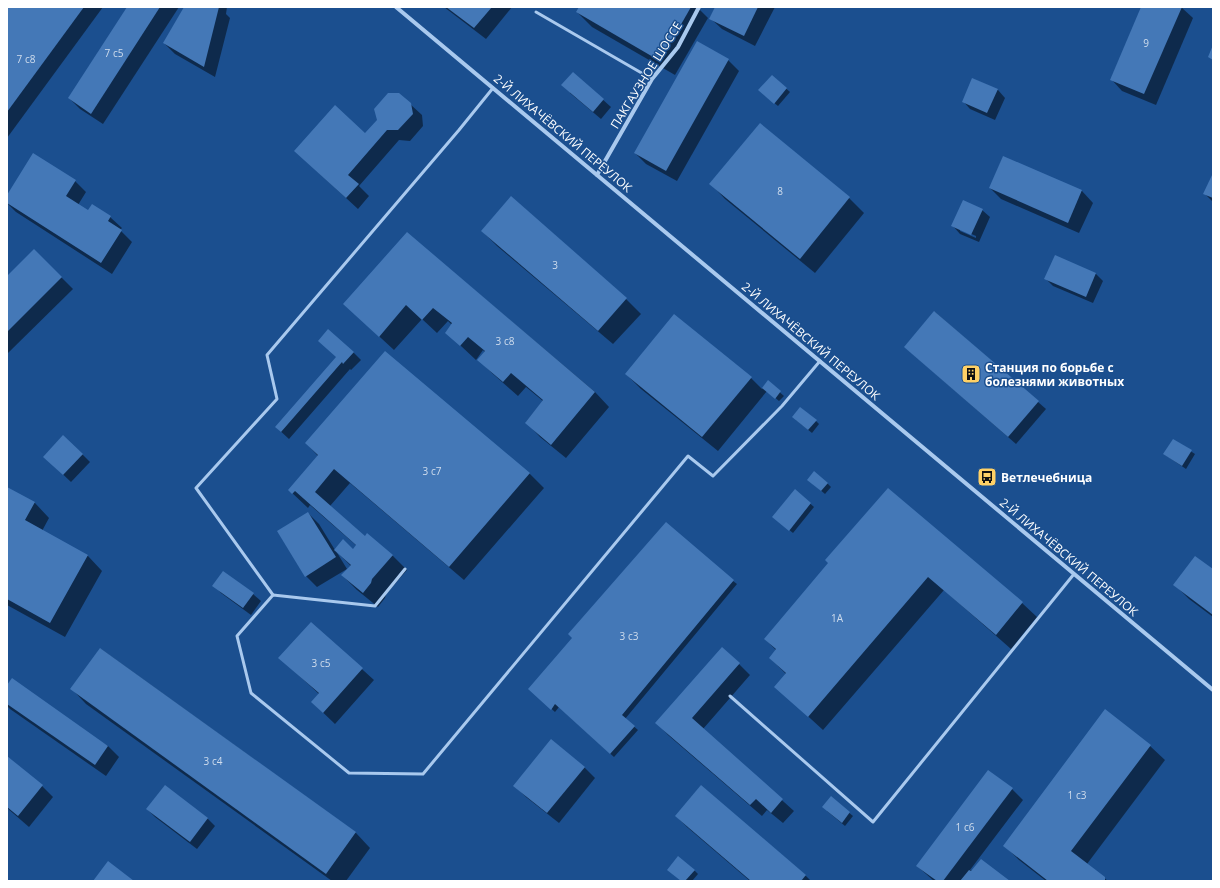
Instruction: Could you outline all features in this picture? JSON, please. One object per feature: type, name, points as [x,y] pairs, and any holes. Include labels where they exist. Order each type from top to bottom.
[{"type":"street","name":"2-Й ЛИХАЧЁВСКИЙ ПЕРЕУЛОК","points":[[396,7],[1213,690]]},
{"type":"street","name":"ПАКГАУЗНОЕ ШОССЕ","points":[[597,175],[652,79],[678,47],[699,7]]},
{"type":"lane","points":[[536,12],[652,79]]},
{"type":"lane","points":[[405,569],[375,606],[273,595],[196,488],[277,399],[267,355],[493,88]]},
{"type":"lane","points":[[273,595],[237,636],[251,693],[349,773],[423,774],[688,456],[714,476],[782,406],[820,361]]},
{"type":"lane","points":[[730,696],[873,822],[1074,574]]},
{"type":"building","points":[[7,7],[84,7],[7,112]]},
{"type":"building","points":[[127,7],[160,7],[91,114],[68,98]]},
{"type":"building","points":[[184,7],[219,7],[204,67],[163,43]]},
{"type":"building","points":[[446,7],[492,7],[474,28]]},
{"type":"building","points":[[579,7],[691,7],[660,61],[576,12]]},
{"type":"building","points":[[715,7],[758,7],[744,36],[709,19]]},
{"type":"building","points":[[1141,7],[1182,7],[1144,94],[1110,80]]},
{"type":"building","points":[[697,41],[729,59],[666,171],[634,153]]},
{"type":"building","points":[[1213,45],[1213,60],[1208,57]]},
{"type":"building","points":[[573,72],[604,99],[593,112],[561,85]]},
{"type":"building","points":[[772,75],[787,88],[774,104],[758,90]]},
{"type":"building","points":[[972,78],[998,89],[987,113],[962,102]]},
{"type":"building","points":[[388,93],[399,93],[411,103],[413,114],[398,130],[387,130],[348,175],[359,184],[346,198],[294,151],[335,105],[365,133],[377,120],[374,109]]},
{"type":"building","points":[[760,123],[850,197],[800,259],[709,184]]},
{"type":"building","points":[[33,153],[76,180],[66,196],[88,210],[92,204],[111,216],[108,221],[122,230],[101,263],[7,203],[7,195]]},
{"type":"building","points":[[1003,156],[1082,190],[1068,223],[989,188]]},
{"type":"building","points":[[1213,173],[1213,198],[1203,194]]},
{"type":"building","points":[[511,196],[627,298],[598,331],[481,231]]},
{"type":"building","points":[[963,200],[983,209],[971,235],[951,226]]},
{"type":"building","points":[[407,232],[595,392],[551,445],[525,423],[543,400],[511,373],[503,382],[477,360],[485,351],[468,337],[460,346],[445,333],[452,323],[433,308],[422,320],[406,305],[379,337],[343,304]]},
{"type":"building","points":[[34,249],[62,277],[7,332],[7,276]]},
{"type":"building","points":[[1055,255],[1096,273],[1086,297],[1044,279]]},
{"type":"building","name":"Станция по борьбе с болезнями животных","points":[[934,311],[1039,401],[1008,437],[904,347]]},
{"type":"building","points":[[674,314],[752,377],[702,437],[625,374]]},
{"type":"building","points":[[328,329],[354,352],[343,364],[342,362],[281,432],[275,427],[336,357],[318,341]]},
{"type":"building","points":[[385,351],[530,473],[449,567],[334,469],[315,492],[365,536],[367,533],[393,555],[372,579],[371,583],[363,593],[341,575],[351,565],[334,550],[343,539],[353,549],[356,545],[295,491],[292,494],[288,490],[318,455],[305,443]]},
{"type":"building","points":[[768,380],[781,391],[775,399],[762,388]]},
{"type":"building","points":[[800,407],[817,420],[808,430],[792,417]]},
{"type":"building","points":[[63,435],[83,454],[63,475],[43,457]]},
{"type":"building","points":[[1173,439],[1192,450],[1182,466],[1163,454]]},
{"type":"building","points":[[814,471],[828,483],[821,491],[807,480]]},
{"type":"building","points":[[7,487],[35,502],[25,520],[88,555],[50,623],[7,599]]},
{"type":"building","points":[[888,488],[1023,602],[996,635],[928,577],[808,717],[774,687],[786,673],[769,658],[776,649],[764,639],[828,563],[825,560]]},
{"type":"building","points":[[795,489],[811,503],[789,531],[772,517]]},
{"type":"building","points":[[308,512],[336,557],[305,577],[277,531]]},
{"type":"building","points":[[666,522],[734,580],[622,715],[635,726],[610,754],[555,704],[551,710],[528,689],[572,638],[568,634]]},
{"type":"building","points":[[1195,556],[1213,569],[1213,615],[1173,585]]},
{"type":"building","points":[[223,571],[254,593],[243,608],[212,586]]},
{"type":"building","points":[[311,622],[363,668],[323,713],[311,702],[319,693],[278,658]]},
{"type":"building","points":[[722,647],[740,663],[692,718],[783,799],[771,813],[756,799],[750,805],[655,723]]},
{"type":"building","points":[[100,648],[356,832],[326,874],[70,689]]},
{"type":"building","points":[[12,678],[108,746],[95,765],[7,704],[7,685]]},
{"type":"building","points":[[1105,709],[1151,745],[1071,851],[1105,877],[1105,881],[1048,881],[1003,846]]},
{"type":"building","points":[[551,739],[585,767],[547,813],[513,786]]},
{"type":"building","points":[[7,756],[43,785],[18,816],[7,807]]},
{"type":"building","points":[[988,770],[1013,788],[943,881],[937,881],[916,866]]},
{"type":"building","points":[[165,785],[208,818],[190,842],[146,809]]},
{"type":"building","points":[[701,785],[806,875],[801,881],[751,881],[675,816]]},
{"type":"building","points":[[831,796],[850,812],[842,823],[822,807]]},
{"type":"building","points":[[678,856],[695,870],[685,881],[681,881],[667,870]]},
{"type":"building","points":[[981,859],[1010,881],[960,881]]},
{"type":"building","points":[[108,861],[134,881],[93,881]]},
{"type":"place","name":"Станция по борьбе с болезнями животных","points":[[971,374]]},
{"type":"place","name":"Ветлечебница","points":[[987,477]]}]
